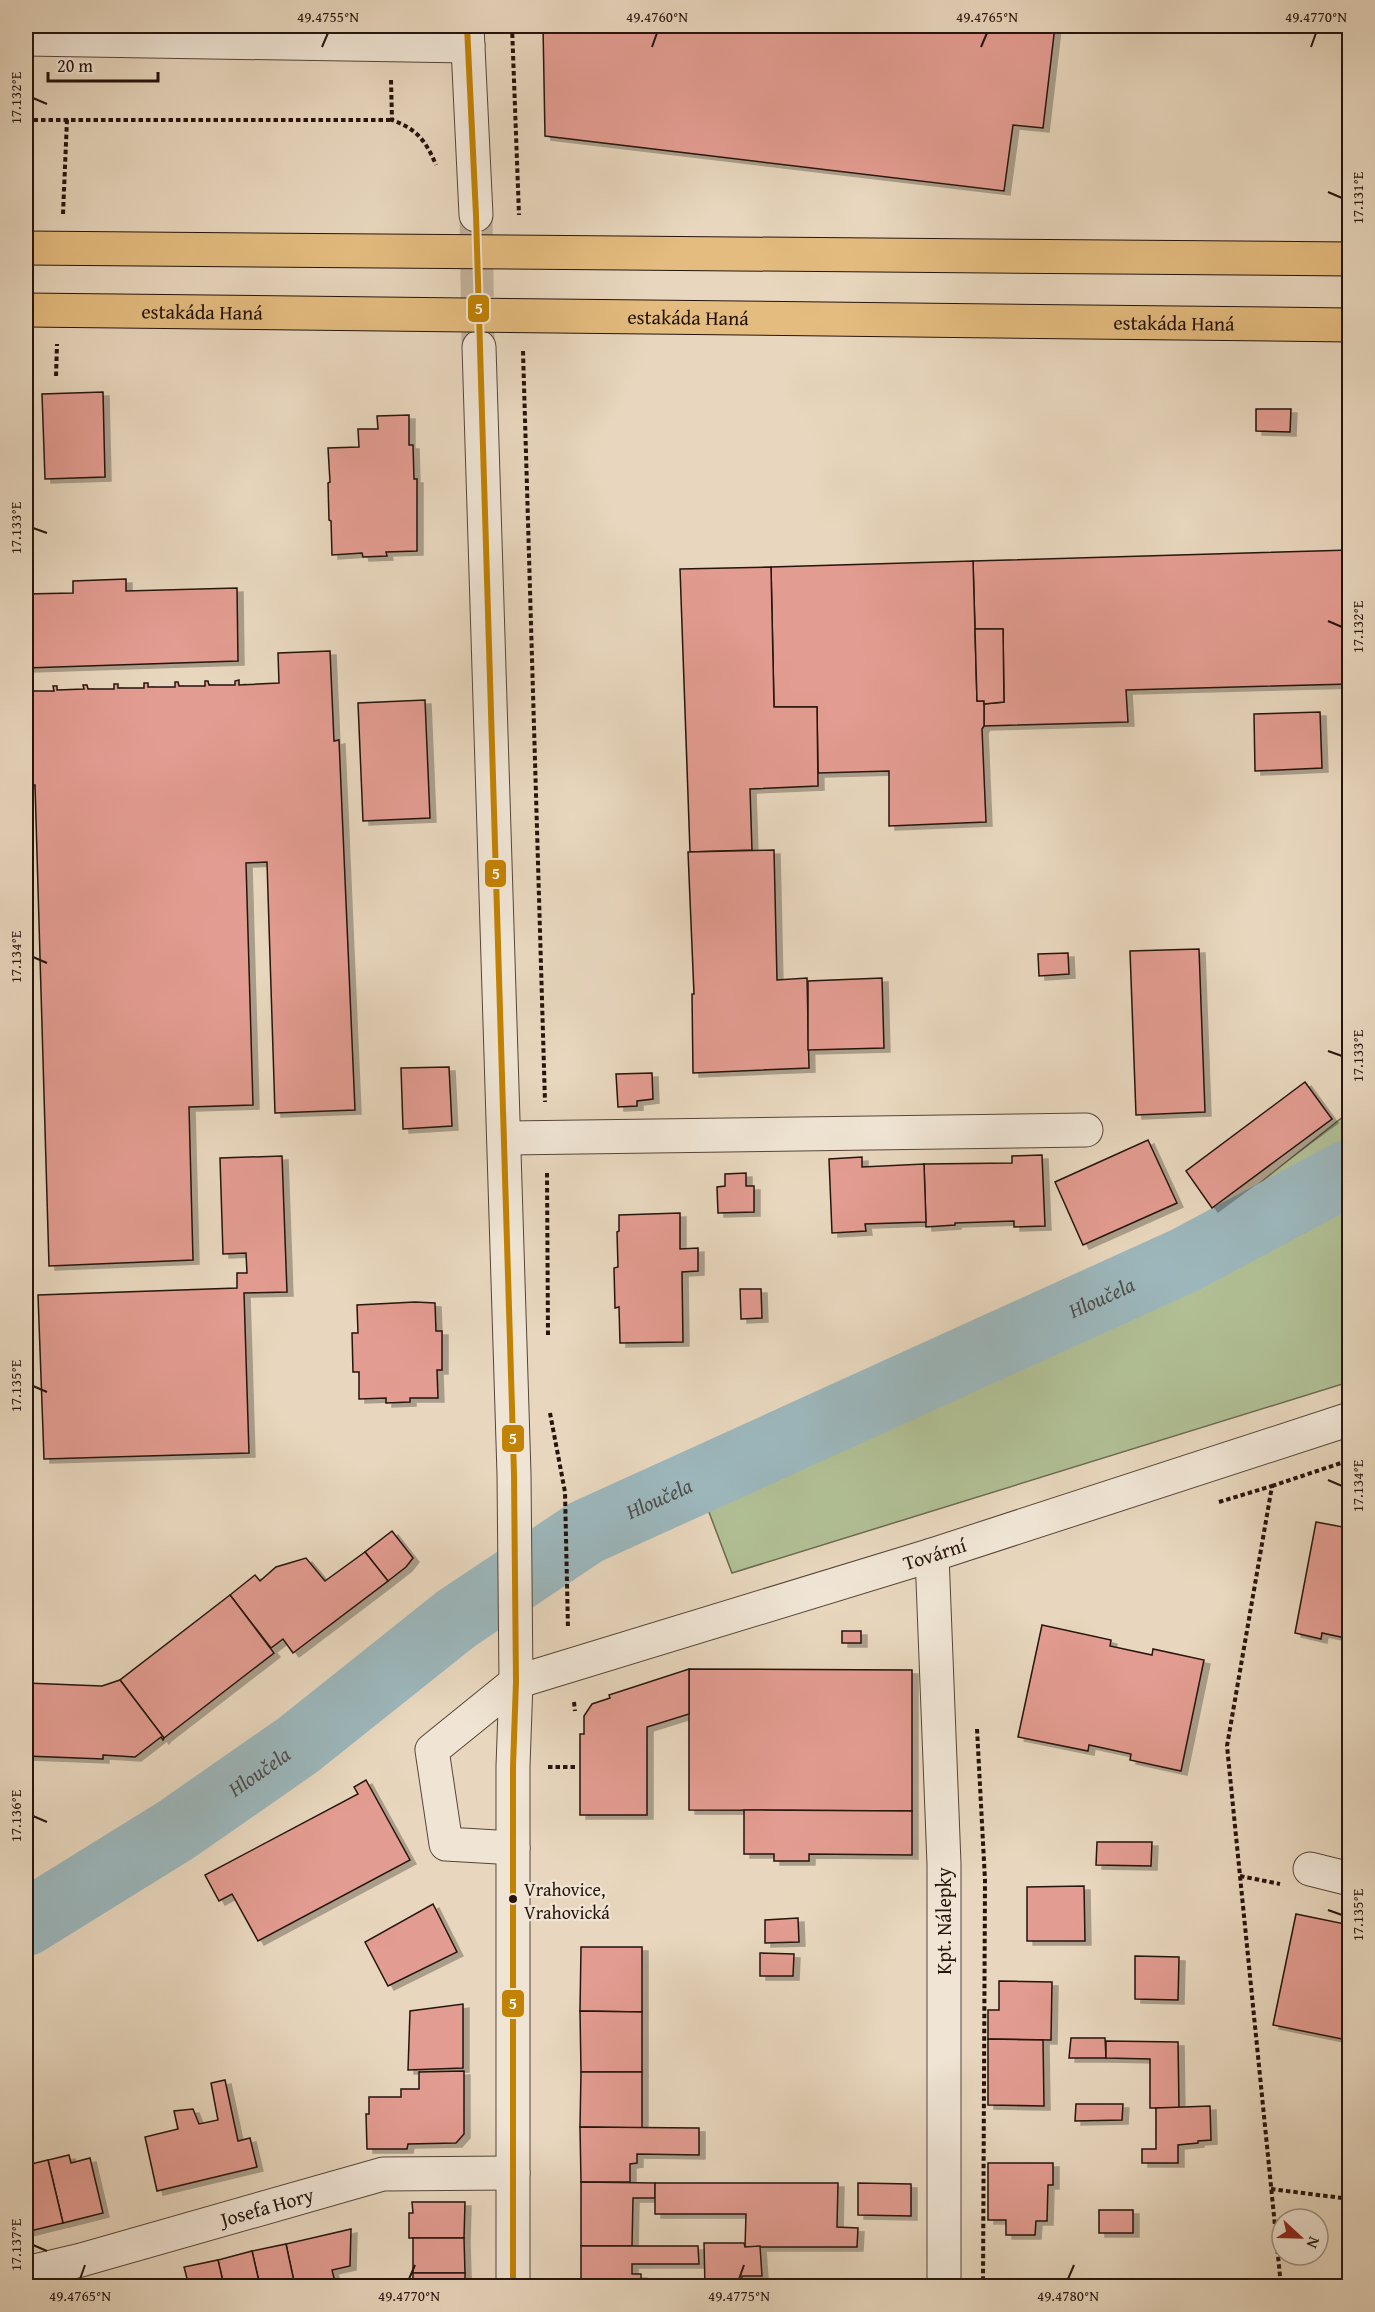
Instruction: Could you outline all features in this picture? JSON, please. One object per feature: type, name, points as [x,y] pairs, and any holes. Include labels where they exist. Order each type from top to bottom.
[{"type":"highway","points":[[26,248],[1350,259]]},
{"type":"highway","name":"estakáda Haná","points":[[26,310],[1350,325]]},
{"type":"street","points":[[26,39],[234,33],[468,36],[476,215]]},
{"type":"street","points":[[478,347],[514,1504],[516,1682],[513,1848],[513,2286]]},
{"type":"street","points":[[504,1138],[1086,1130]]},
{"type":"street","name":"Tovární","points":[[516,1682],[932,1555],[1350,1419]]},
{"type":"street","name":"Kpt. Nálepky","points":[[932,1555],[944,1864],[944,2286]]},
{"type":"street","points":[[513,1848],[446,1844],[432,1750],[516,1682]]},
{"type":"street","points":[[1310,1869],[1350,1879]]},
{"type":"street","name":"Josefa Hory","points":[[26,2273],[81,2273],[383,2174],[513,2173]]},
{"type":"path","points":[[512,26],[519,215]]},
{"type":"path","points":[[26,120],[392,120]]},
{"type":"path","points":[[523,347],[546,1137],[548,1337]]},
{"type":"path","points":[[549,1408],[565,1492],[566,1613]]},
{"type":"path","points":[[1216,1503],[1350,1460]]},
{"type":"path","points":[[1272,1486],[1227,1746],[1281,2286]]},
{"type":"path","points":[[1271,2189],[1350,2199]]},
{"type":"green space","points":[[1349,1112],[1349,1382],[732,1573],[690,1462],[869,1377],[1212,1221]]},
{"type":"building","points":[[543,26],[1055,26],[1043,128],[1013,125],[1004,191],[545,136]]},
{"type":"building","points":[[103,392],[105,477],[45,479],[42,394]]},
{"type":"building","points":[[1256,409],[1291,409],[1290,432],[1256,431]]},
{"type":"building","points":[[409,415],[409,445],[413,445],[414,479],[417,479],[417,551],[386,552],[387,556],[363,557],[362,553],[332,555],[328,448],[359,447],[358,429],[378,429],[377,416]]},
{"type":"building","points":[[1350,550],[1350,684],[1126,690],[1128,722],[984,726],[984,704],[1004,702],[1003,629],[975,629],[973,561]]},
{"type":"building","points":[[973,561],[977,701],[984,701],[982,729],[986,822],[889,826],[889,771],[818,773],[817,707],[774,707],[771,567]]},
{"type":"building","points":[[771,567],[774,707],[817,707],[818,786],[750,789],[752,850],[690,852],[680,569]]},
{"type":"building","points":[[126,579],[126,591],[237,588],[238,661],[26,668],[26,594],[73,593],[73,581]]},
{"type":"building","points":[[975,629],[1003,629],[1004,702],[984,704],[984,701],[977,701]]},
{"type":"building","points":[[330,651],[334,741],[339,740],[355,1110],[275,1113],[267,862],[246,863],[253,1105],[189,1107],[193,1260],[49,1266],[35,785],[26,785],[26,687],[27,691],[54,691],[53,686],[57,686],[57,690],[84,689],[83,685],[87,685],[88,689],[114,689],[114,684],[118,684],[118,688],[144,688],[144,683],[148,683],[148,687],[175,687],[175,682],[178,682],[179,686],[205,686],[205,681],[208,681],[209,685],[235,685],[235,681],[239,680],[239,685],[279,683],[278,653]]},
{"type":"building","points":[[425,700],[430,818],[363,821],[358,703]]},
{"type":"building","points":[[1320,712],[1322,768],[1255,771],[1254,714]]},
{"type":"building","points":[[774,850],[777,980],[807,978],[809,1068],[693,1073],[692,994],[694,994],[688,852]]},
{"type":"building","points":[[1199,949],[1205,1112],[1136,1115],[1130,951]]},
{"type":"building","points":[[1068,953],[1069,974],[1039,976],[1038,954]]},
{"type":"building","points":[[882,978],[884,1048],[808,1050],[808,981]]},
{"type":"building","points":[[449,1067],[452,1126],[403,1129],[401,1068]]},
{"type":"building","points":[[652,1073],[653,1099],[637,1101],[637,1106],[618,1107],[616,1074]]},
{"type":"building","points":[[1305,1082],[1332,1119],[1212,1208],[1186,1171]]},
{"type":"building","points":[[1148,1140],[1177,1203],[1083,1245],[1055,1182]]},
{"type":"building","points":[[1042,1155],[1045,1226],[1014,1227],[1014,1221],[955,1223],[955,1225],[926,1227],[924,1164],[1012,1163],[1012,1156]]},
{"type":"building","points":[[282,1156],[287,1292],[244,1293],[249,1453],[44,1459],[38,1295],[237,1288],[237,1273],[247,1273],[246,1253],[223,1254],[220,1158]]},
{"type":"building","points":[[862,1157],[862,1167],[924,1164],[926,1222],[865,1224],[866,1231],[832,1233],[829,1159]]},
{"type":"building","points":[[746,1173],[746,1186],[754,1186],[754,1212],[718,1213],[717,1187],[725,1186],[725,1174]]},
{"type":"building","points":[[680,1213],[680,1249],[698,1248],[698,1271],[682,1272],[683,1342],[620,1343],[619,1307],[615,1308],[614,1268],[618,1267],[619,1215]]},
{"type":"building","points":[[740,1289],[761,1289],[762,1318],[741,1319]]},
{"type":"building","points":[[435,1303],[436,1331],[442,1331],[442,1370],[437,1370],[438,1398],[410,1398],[410,1402],[386,1403],[386,1398],[359,1399],[359,1372],[353,1372],[352,1333],[358,1333],[357,1305]]},
{"type":"building","points":[[1316,1522],[1343,1527],[1343,1533],[1350,1534],[1350,1639],[1322,1633],[1321,1639],[1295,1633]]},
{"type":"building","points":[[392,1531],[413,1558],[406,1567],[388,1581],[365,1552]]},
{"type":"building","points":[[365,1552],[388,1581],[293,1653],[283,1639],[271,1648],[230,1595],[255,1575],[260,1581],[276,1567],[306,1558],[325,1581]]},
{"type":"building","points":[[230,1595],[274,1653],[164,1738],[120,1680]]},
{"type":"building","points":[[1042,1625],[1111,1640],[1110,1646],[1152,1655],[1153,1649],[1204,1660],[1181,1771],[1130,1760],[1131,1754],[1089,1745],[1088,1751],[1018,1737]]},
{"type":"building","points":[[842,1631],[861,1631],[861,1643],[842,1643]]},
{"type":"building","points":[[689,1669],[912,1670],[912,1811],[689,1810]]},
{"type":"building","points":[[689,1669],[689,1714],[647,1727],[647,1815],[580,1815],[580,1734],[584,1734],[584,1716],[592,1704],[610,1698],[609,1695]]},
{"type":"building","points":[[120,1680],[164,1738],[163,1740],[161,1737],[135,1757],[103,1755],[103,1759],[26,1756],[26,1683],[102,1686]]},
{"type":"building","points":[[366,1780],[410,1860],[258,1941],[232,1894],[219,1901],[205,1875],[358,1794],[354,1787]]},
{"type":"building","points":[[744,1810],[912,1811],[912,1855],[809,1854],[809,1861],[774,1861],[774,1854],[744,1854]]},
{"type":"building","points":[[1097,1842],[1152,1842],[1151,1866],[1096,1865]]},
{"type":"building","points":[[1084,1886],[1085,1941],[1027,1941],[1027,1887]]},
{"type":"building","points":[[433,1904],[457,1952],[388,1986],[365,1942]]},
{"type":"building","points":[[1296,1914],[1350,1925],[1350,2035],[1344,2034],[1342,2039],[1273,2025]]},
{"type":"building","points":[[798,1918],[799,1942],[765,1943],[765,1920]]},
{"type":"building","points":[[581,1947],[642,1947],[642,2012],[580,2011]]},
{"type":"building","points":[[760,1953],[794,1954],[793,1976],[760,1976]]},
{"type":"building","points":[[1135,1956],[1179,1957],[1178,2000],[1135,1999]]},
{"type":"building","points":[[999,1981],[1052,1982],[1051,2040],[988,2039],[988,2010],[999,2010]]},
{"type":"building","points":[[463,2004],[463,2068],[408,2070],[410,2011]]},
{"type":"building","points":[[580,2011],[642,2012],[642,2072],[581,2072]]},
{"type":"building","points":[[1071,2038],[1105,2038],[1106,2058],[1069,2058]]},
{"type":"building","points":[[988,2039],[1043,2040],[1044,2106],[988,2105]]},
{"type":"building","points":[[1106,2041],[1178,2042],[1179,2108],[1150,2108],[1150,2059],[1106,2058]]},
{"type":"building","points":[[464,2071],[464,2134],[456,2143],[408,2144],[407,2149],[367,2149],[366,2114],[369,2114],[369,2097],[401,2097],[401,2089],[419,2089],[419,2072]]},
{"type":"building","points":[[581,2072],[642,2072],[642,2128],[580,2127]]},
{"type":"building","points":[[225,2080],[238,2141],[250,2138],[257,2167],[157,2191],[145,2137],[178,2129],[174,2111],[193,2109],[199,2124],[218,2120],[211,2083]]},
{"type":"building","points":[[1076,2104],[1123,2104],[1122,2120],[1075,2121]]},
{"type":"building","points":[[1210,2106],[1211,2140],[1178,2145],[1178,2163],[1142,2163],[1142,2149],[1156,2149],[1156,2108]]},
{"type":"building","points":[[580,2127],[699,2128],[699,2155],[637,2154],[637,2163],[630,2164],[630,2182],[581,2182]]},
{"type":"building","points":[[69,2155],[71,2163],[90,2158],[103,2213],[63,2223],[48,2160]]},
{"type":"building","points":[[48,2160],[63,2223],[26,2232],[27,2165]]},
{"type":"building","points":[[988,2163],[1053,2163],[1053,2185],[1048,2185],[1047,2221],[1036,2221],[1035,2235],[1006,2235],[1006,2220],[988,2220]]},
{"type":"building","points":[[581,2182],[655,2183],[655,2198],[633,2198],[632,2246],[581,2246]]},
{"type":"building","points":[[655,2183],[838,2183],[837,2227],[858,2228],[857,2247],[745,2247],[746,2214],[655,2214]]},
{"type":"building","points":[[858,2183],[911,2184],[911,2216],[858,2215]]},
{"type":"building","points":[[412,2202],[465,2202],[464,2238],[409,2238],[409,2213],[413,2213]]},
{"type":"building","points":[[1099,2210],[1133,2210],[1133,2233],[1099,2233]]},
{"type":"building","points":[[351,2229],[350,2266],[332,2270],[336,2286],[295,2286],[286,2244]]},
{"type":"building","points":[[413,2238],[464,2238],[465,2273],[413,2273]]},
{"type":"building","points":[[704,2243],[744,2243],[745,2247],[760,2246],[762,2276],[742,2276],[742,2286],[705,2286]]},
{"type":"building","points":[[286,2244],[295,2286],[260,2286],[252,2251]]},
{"type":"building","points":[[581,2246],[698,2246],[699,2264],[632,2264],[632,2274],[641,2274],[641,2286],[581,2286]]},
{"type":"building","points":[[1350,2249],[1350,2286],[1342,2286]]},
{"type":"building","points":[[252,2251],[260,2286],[224,2286],[218,2260]]},
{"type":"building","points":[[218,2260],[224,2286],[189,2286],[184,2267]]},
{"type":"building","points":[[413,2273],[465,2273],[465,2286],[413,2286]]},
{"type":"waterway","name":"Hloučela","points":[[26,1923],[176,1830],[298,1745],[456,1619],[586,1532],[1185,1260],[1350,1172]]},
{"type":"tunnel","points":[[476,215],[478,342]]},
{"type":"transit line","name":"5","points":[[467,26],[476,215],[514,1474],[516,1682],[513,1766],[513,2286]]},
{"type":"place","name":"Vrahovice, Vrahovická","points":[[513,1899]]}]
